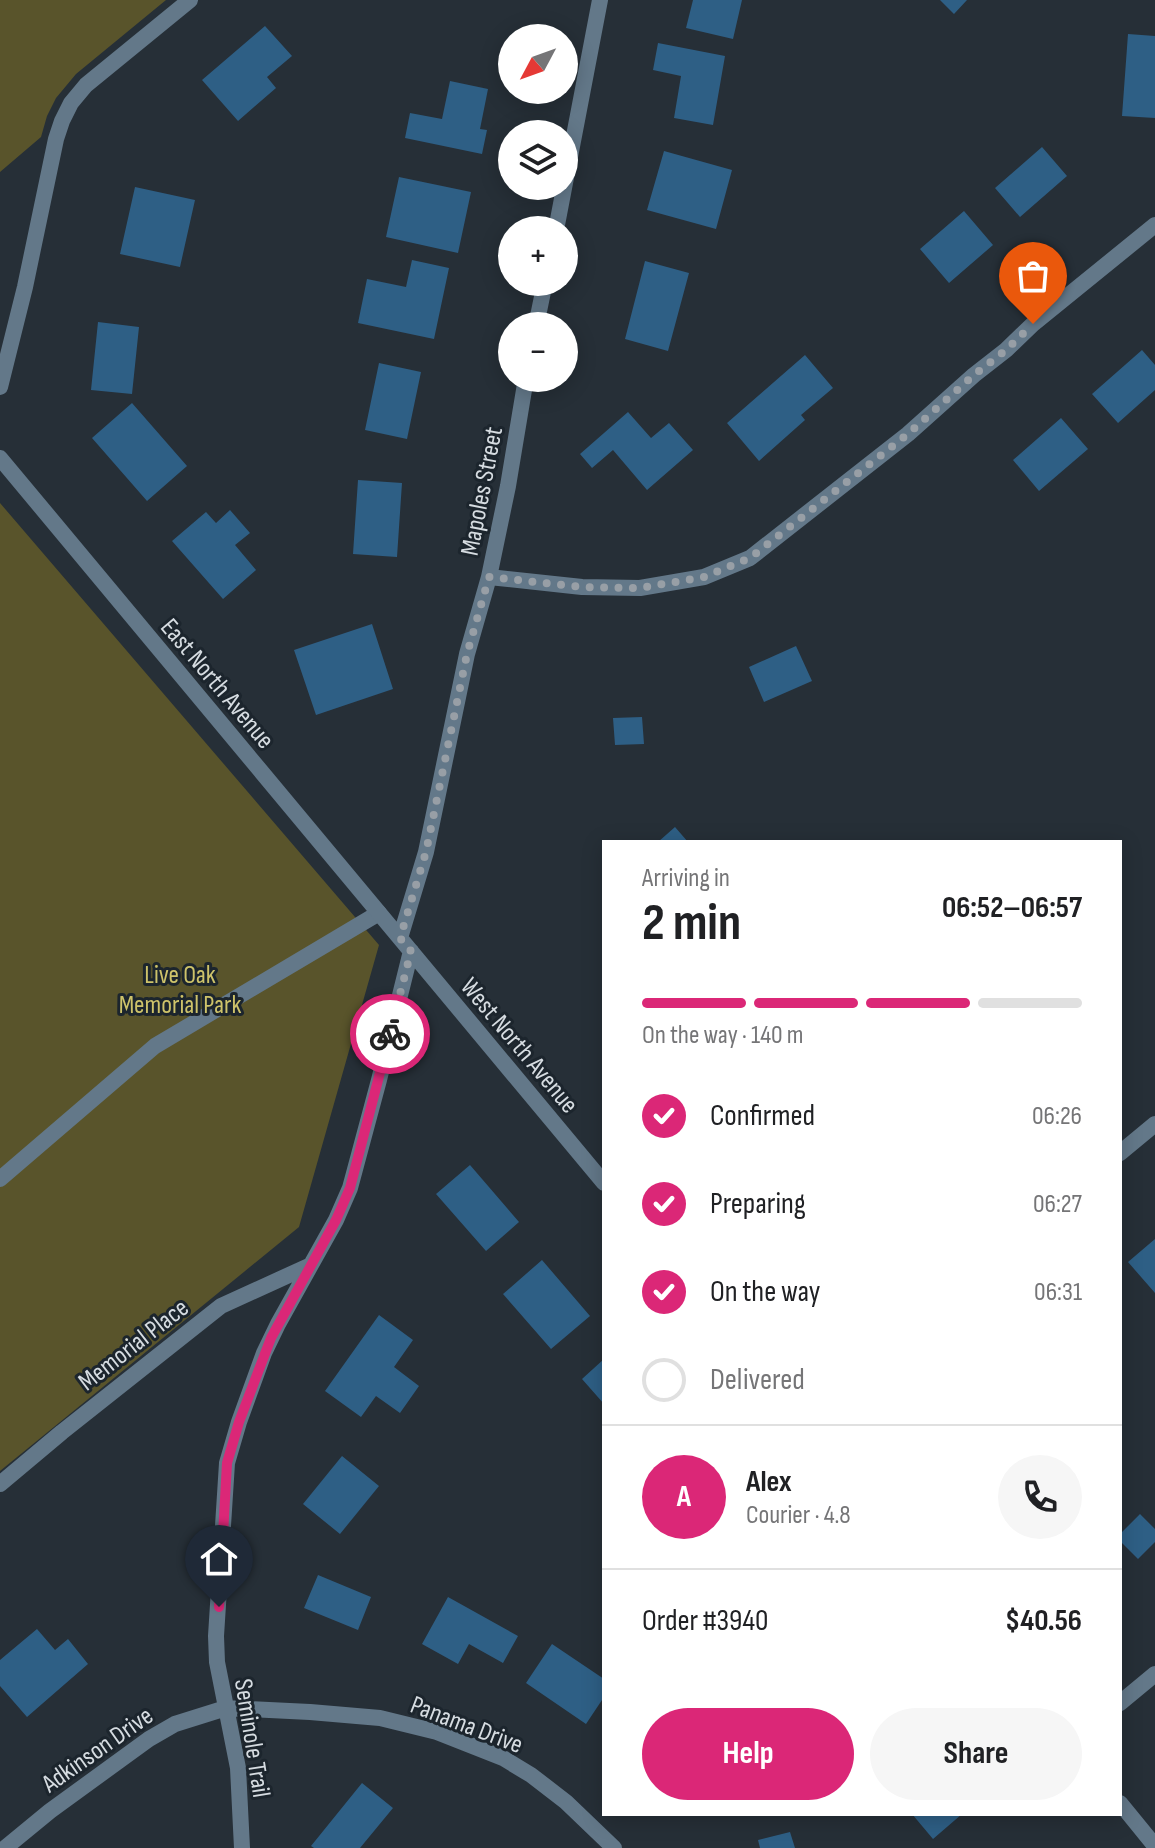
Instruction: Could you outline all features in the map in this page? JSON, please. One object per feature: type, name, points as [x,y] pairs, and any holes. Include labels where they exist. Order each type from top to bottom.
[{"type":"street","points":[[0,387],[62,121],[71,103],[86,85],[190,0]]},
{"type":"street","points":[[559,216],[600,0]]},
{"type":"street","points":[[489,577],[582,587],[640,588],[704,577],[750,558],[908,434],[1033,324],[1155,225]]},
{"type":"street","name":"Mapoles Street","points":[[400,938],[426,852],[467,654],[489,577],[524,392]]},
{"type":"street","name":"East North Avenue","points":[[2,465],[400,938]]},
{"type":"street","points":[[0,1179],[155,1046],[379,913]]},
{"type":"street","name":"West North Avenue","points":[[400,938],[602,1181]]},
{"type":"street","name":"Seminole Trail","points":[[242,1848],[238,1768],[217,1662],[227,1463],[264,1353],[350,1188],[411,951]]},
{"type":"street","points":[[1122,1151],[1155,1124]]},
{"type":"street","name":"Memorial Place","points":[[0,1484],[221,1306],[311,1265]]},
{"type":"street","points":[[1122,1701],[1155,1674]]},
{"type":"street","name":"Adkinson Drive","points":[[5,1848],[149,1739],[175,1724],[226,1708]]},
{"type":"street","name":"Panama Drive","points":[[226,1708],[380,1718],[437,1732],[503,1758],[531,1775],[566,1802],[614,1848]]},
{"type":"street","points":[[1122,1805],[1155,1846]]},
{"type":"green space","points":[[0,0],[166,0],[76,74],[56,98],[41,137],[0,172]]},
{"type":"green space","name":"Live Oak Memorial Park","points":[[0,503],[379,945],[299,1227],[0,1471]]},
{"type":"building","points":[[693,0],[742,0],[733,39],[686,28]]},
{"type":"building","points":[[940,0],[967,0],[954,14]]},
{"type":"building","points":[[265,26],[292,56],[267,77],[276,88],[238,121],[202,80]]},
{"type":"building","points":[[1128,34],[1155,36],[1155,118],[1122,116]]},
{"type":"building","points":[[658,43],[725,56],[713,125],[674,118],[681,76],[653,70]]},
{"type":"building","points":[[450,81],[488,89],[480,129],[487,130],[482,154],[405,138],[410,113],[442,119]]},
{"type":"building","points":[[1042,147],[1067,176],[1020,217],[995,188]]},
{"type":"building","points":[[664,151],[732,170],[716,229],[647,210]]},
{"type":"building","points":[[399,177],[471,192],[458,253],[386,237]]},
{"type":"building","points":[[135,187],[195,200],[180,267],[120,254]]},
{"type":"building","points":[[964,211],[993,245],[949,283],[920,249]]},
{"type":"building","points":[[412,260],[449,268],[434,339],[358,323],[367,279],[406,287]]},
{"type":"building","points":[[645,261],[689,273],[668,351],[625,339]]},
{"type":"building","points":[[98,322],[139,327],[132,394],[91,390]]},
{"type":"building","points":[[1142,350],[1155,365],[1155,390],[1118,423],[1092,394]]},
{"type":"building","points":[[805,355],[833,388],[801,415],[805,420],[759,461],[727,423]]},
{"type":"building","points":[[379,363],[421,372],[407,439],[365,430]]},
{"type":"building","points":[[132,403],[187,466],[147,501],[92,438]]},
{"type":"building","points":[[628,412],[651,438],[669,423],[693,450],[647,490],[613,450],[592,468],[580,454]]},
{"type":"building","points":[[1061,418],[1088,449],[1039,491],[1013,460]]},
{"type":"building","points":[[358,480],[402,483],[397,557],[353,554]]},
{"type":"building","points":[[230,510],[250,533],[235,545],[256,570],[223,599],[172,541],[206,512],[216,523]]},
{"type":"building","points":[[372,624],[393,689],[316,715],[294,650]]},
{"type":"building","points":[[796,646],[812,681],[764,702],[749,667]]},
{"type":"building","points":[[642,717],[644,744],[615,745],[613,718]]},
{"type":"building","points":[[675,827],[686,840],[660,840]]},
{"type":"building","points":[[470,1165],[519,1222],[486,1251],[436,1194]]},
{"type":"building","points":[[1155,1239],[1155,1293],[1128,1262]]},
{"type":"building","points":[[542,1260],[590,1316],[551,1349],[503,1294]]},
{"type":"building","points":[[379,1315],[413,1340],[394,1367],[419,1386],[400,1413],[376,1396],[361,1417],[325,1391]]},
{"type":"building","points":[[602,1361],[602,1402],[582,1379]]},
{"type":"building","points":[[342,1456],[379,1486],[340,1534],[303,1504]]},
{"type":"building","points":[[1140,1514],[1155,1529],[1155,1542],[1138,1559],[1122,1543],[1122,1532]]},
{"type":"building","points":[[318,1575],[371,1597],[358,1630],[304,1608]]},
{"type":"building","points":[[448,1597],[518,1636],[503,1663],[469,1644],[458,1664],[422,1644]]},
{"type":"building","points":[[37,1629],[55,1650],[68,1639],[88,1664],[27,1717],[0,1686],[0,1660]]},
{"type":"building","points":[[552,1644],[602,1678],[602,1700],[586,1724],[526,1683]]},
{"type":"building","points":[[362,1783],[393,1808],[360,1848],[311,1846]]},
{"type":"building","points":[[914,1816],[960,1816],[933,1839]]},
{"type":"building","points":[[790,1832],[795,1848],[760,1848],[758,1840]]},
{"type":"way so far","points":[[390,1034],[411,951],[400,938],[426,852],[467,654],[489,577],[582,587],[640,588],[704,577],[750,558],[908,434],[1033,324]]},
{"type":"route","points":[[219,1607],[227,1463],[239,1422],[271,1338],[336,1220],[350,1188],[390,1034]]}]
